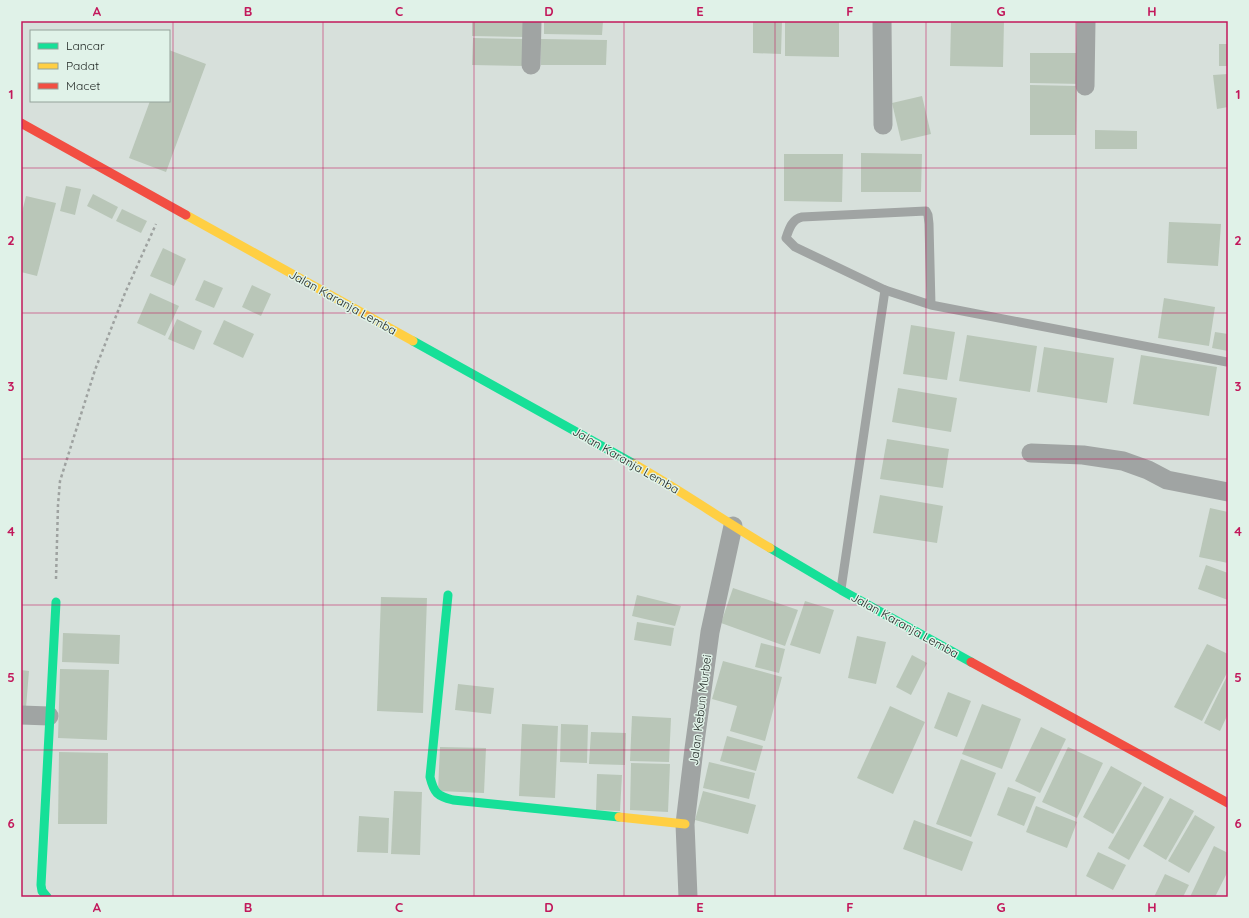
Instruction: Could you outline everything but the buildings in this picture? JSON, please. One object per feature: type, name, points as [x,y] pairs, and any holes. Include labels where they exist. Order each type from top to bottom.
[{"type":"main road","name":"Jalan Karanja Lemba","points":[[21,123],[665,481],[733,526],[841,590],[1228,803]]},
{"type":"main road","points":[[448,595],[430,777],[435,793],[440,797],[454,800],[685,824]]},
{"type":"main road","points":[[47,897],[42,891],[41,885],[56,602]]},
{"type":"street","points":[[531,65],[532,21]]},
{"type":"street","points":[[882,21],[883,125]]},
{"type":"street","points":[[1085,86],[1086,21]]},
{"type":"street","points":[[1031,453],[1083,455],[1123,461],[1148,470],[1167,480],[1228,492]]},
{"type":"street","name":"Jalan Kebun Murbei","points":[[688,897],[685,824],[710,632],[733,526]]},
{"type":"street","points":[[21,715],[49,716]]},
{"type":"lane","points":[[931,305],[929,224],[928,215],[926,212],[802,217],[795,219],[786,238],[795,247],[885,290],[931,305],[1227,362]]},
{"type":"lane","points":[[841,590],[885,290]]},
{"type":"path","points":[[56,602],[58,505],[60,481],[95,370],[124,293],[165,204]]},
{"type":"traffic: fast","points":[[413,341],[634,464]]},
{"type":"traffic: fast","points":[[770,548],[841,590],[971,662]]},
{"type":"traffic: fast","points":[[448,595],[430,777],[433,787],[437,793],[443,797],[453,800],[619,817]]},
{"type":"traffic: fast","points":[[47,897],[42,891],[41,885],[56,602]]},
{"type":"traffic: slow","points":[[186,215],[413,341]]},
{"type":"traffic: slow","points":[[634,464],[770,548]]},
{"type":"traffic: slow","points":[[619,817],[685,824]]},
{"type":"traffic: jam","points":[[21,123],[186,215]]},
{"type":"traffic: jam","points":[[971,662],[1228,803]]}]
